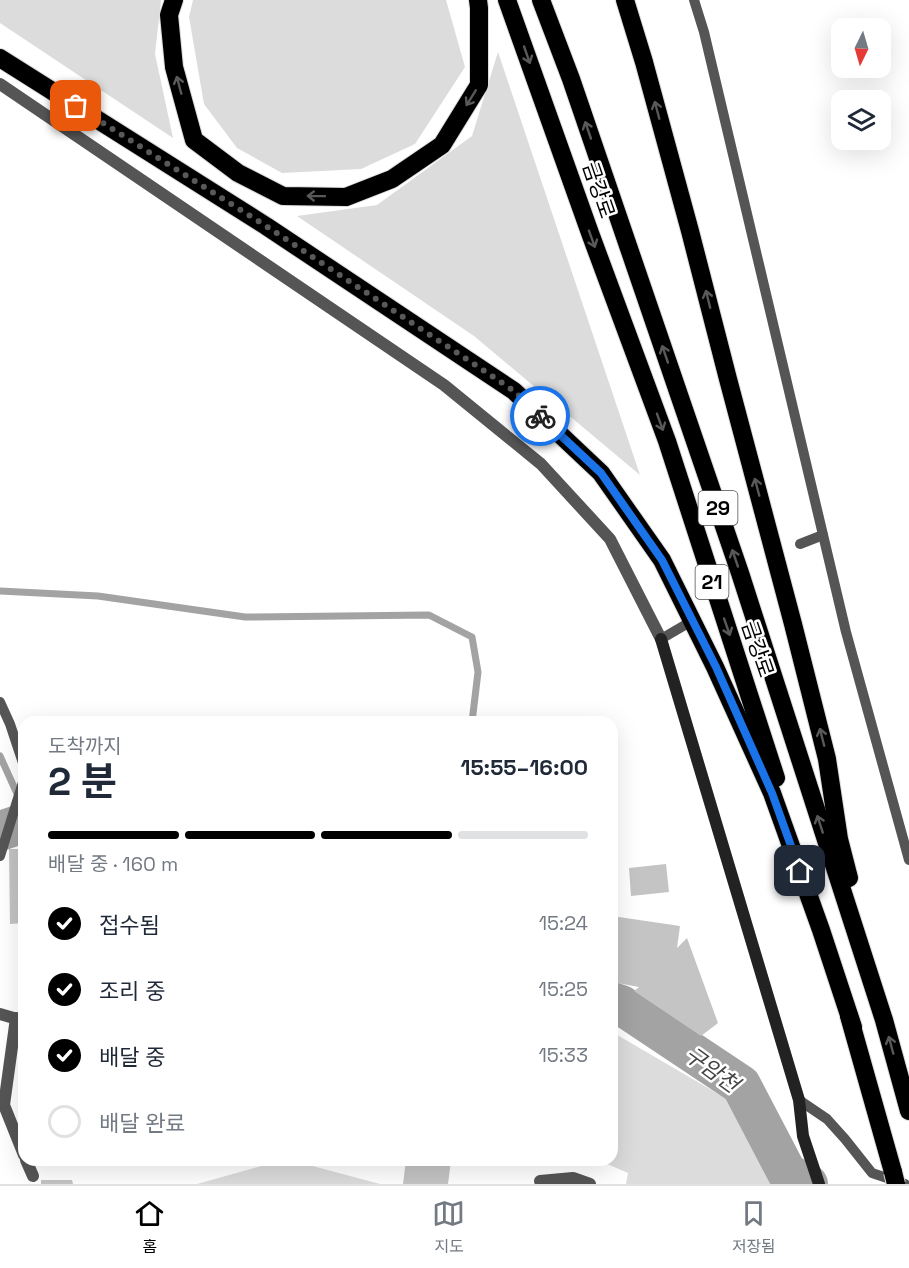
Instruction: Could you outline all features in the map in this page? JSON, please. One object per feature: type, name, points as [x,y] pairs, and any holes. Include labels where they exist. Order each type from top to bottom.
[{"type":"highway","points":[[174,0],[169,15],[174,67],[194,140],[238,173],[283,196],[346,197],[392,179],[442,145],[479,85],[478,0]]},
{"type":"highway","name":"금강로","points":[[507,0],[667,441],[761,729],[898,1180]]},
{"type":"highway","name":"금강로","points":[[541,0],[571,79],[740,573],[884,1020],[909,1112]]},
{"type":"highway","points":[[625,0],[690,231],[819,726],[827,759],[839,839],[884,1020]]},
{"type":"highway","points":[[634,0],[644,62]]},
{"type":"highway","points":[[0,58],[266,226],[514,391],[601,473],[662,560],[716,667],[772,793],[853,1027]]},
{"type":"street","points":[[0,84],[444,385],[541,464],[610,539],[661,639],[799,1100],[803,1136],[819,1184]]},
{"type":"street","points":[[0,1014],[18,1018]]},
{"type":"street","points":[[18,1030],[4,1105],[18,1140]]},
{"type":"street","points":[[29,1166],[33,1176]]},
{"type":"street","points":[[540,1181],[573,1178],[590,1184]]},
{"type":"lane","points":[[694,0],[704,32],[846,632],[909,860]]},
{"type":"lane","points":[[800,544],[823,535]]},
{"type":"lane","points":[[661,639],[685,625]]},
{"type":"lane","points":[[0,702],[18,748]]},
{"type":"lane","points":[[0,856],[18,799]]},
{"type":"lane","points":[[799,1100],[827,1119],[872,1173],[898,1180]]},
{"type":"shaded area","points":[[0,0],[161,0],[155,54],[173,138],[0,23]]},
{"type":"shaded area","points":[[193,0],[446,0],[465,67],[415,144],[361,169],[282,173],[237,148],[204,104],[189,17]]},
{"type":"shaded area","points":[[498,52],[640,475],[474,336],[297,216],[377,205],[472,136]]},
{"type":"shaded area","points":[[618,1036],[732,1102],[778,1184],[626,1184],[628,1173],[612,1166],[618,1166]]},
{"type":"shaded area","points":[[262,1166],[312,1166],[380,1184],[197,1184]]},
{"type":"building","points":[[9,849],[18,849],[18,923],[10,924]]},
{"type":"building","points":[[666,864],[669,892],[631,896],[629,868]]},
{"type":"building","points":[[618,917],[680,926],[677,948],[687,938],[718,1023],[701,1036],[634,991],[639,987],[618,983]]},
{"type":"building","points":[[405,1166],[450,1166],[448,1184],[403,1184]]},
{"type":"building","points":[[41,1180],[72,1180],[73,1184],[41,1184]]},
{"type":"waterway","points":[[0,591],[98,596],[245,617],[429,615],[472,637],[478,672],[473,716]]},
{"type":"waterway","points":[[0,756],[18,796]]},
{"type":"waterway","name":"구암천","points":[[0,831],[18,825]]},
{"type":"waterway","name":"구암천","points":[[618,1004],[741,1085],[787,1173],[808,1184]]},
{"type":"way so far","points":[[76,106],[266,226],[495,378],[514,391],[540,416]]},
{"type":"route","points":[[540,416],[601,473],[662,560],[716,667],[772,793],[800,871]]}]
